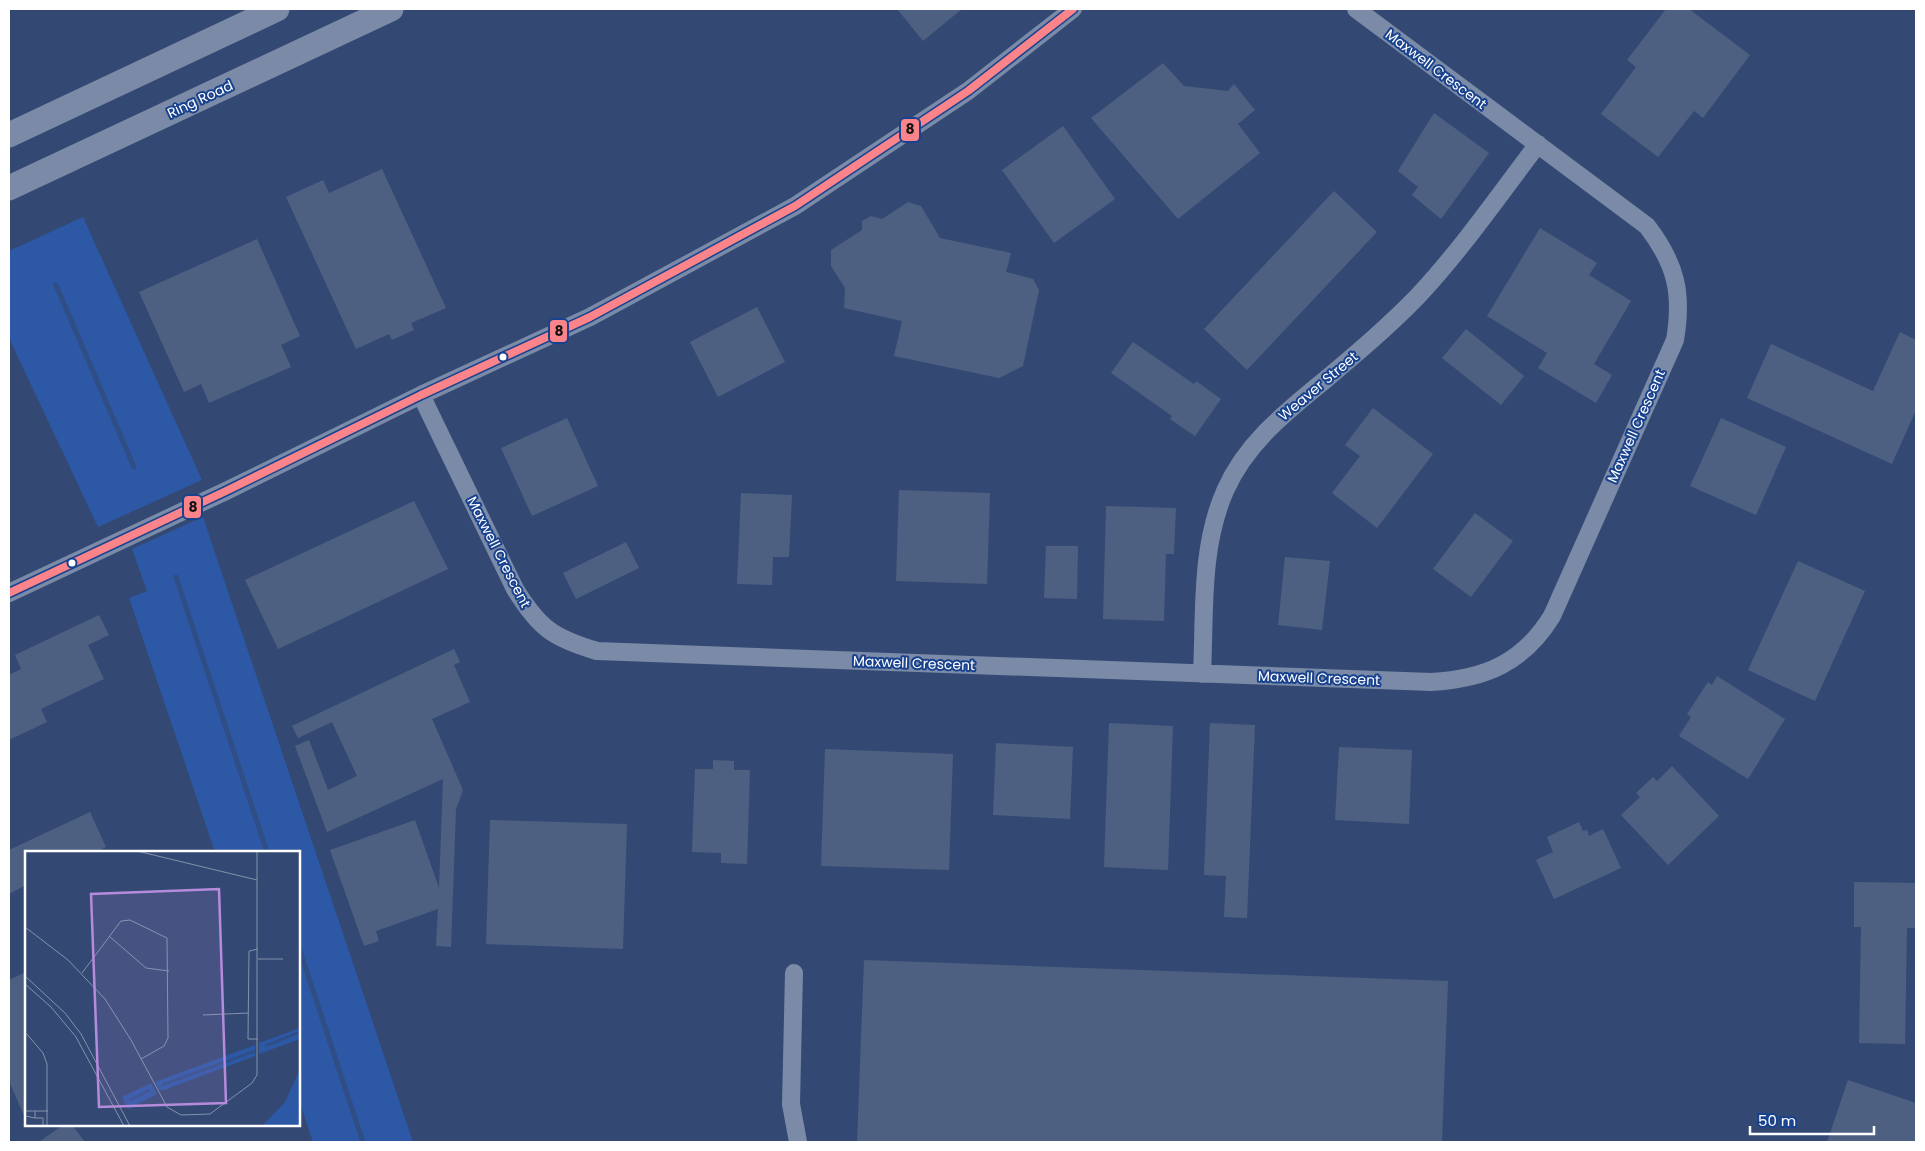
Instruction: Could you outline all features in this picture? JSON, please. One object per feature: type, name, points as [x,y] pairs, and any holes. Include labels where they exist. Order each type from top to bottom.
[{"type":"highway","points":[[9,135],[277,9]]},
{"type":"highway","name":"Ring Road","points":[[9,188],[391,9]]},
{"type":"street","points":[[9,593],[226,491],[421,395],[590,317],[795,206],[968,91],[1073,9]]},
{"type":"street","name":"Maxwell Crescent","points":[[421,395],[512,583],[530,613],[549,632],[572,644],[604,651],[1202,674],[1449,681],[1475,676],[1500,668],[1519,654],[1542,632],[1552,616],[1675,340],[1679,305],[1674,274],[1668,258],[1648,226],[1356,9]]},
{"type":"street","name":"Weaver Street","points":[[1202,674],[1207,554],[1214,522],[1224,492],[1236,467],[1268,428],[1371,341],[1418,295],[1538,144]]},
{"type":"street","points":[[794,973],[791,1104],[798,1142]]},
{"type":"shaded area","points":[[83,217],[202,480],[98,527],[9,338],[9,251]]},
{"type":"shaded area","points":[[203,517],[413,1142],[313,1142],[300,1103],[300,851],[215,851],[129,598],[147,591],[132,549]]},
{"type":"building","points":[[897,9],[962,9],[923,41]]},
{"type":"building","points":[[1666,9],[1689,9],[1750,55],[1703,118],[1694,111],[1658,157],[1601,114],[1636,67],[1627,60]]},
{"type":"building","points":[[1163,63],[1184,86],[1228,91],[1234,84],[1255,110],[1238,124],[1260,153],[1178,219],[1091,118]]},
{"type":"building","points":[[1434,113],[1489,153],[1441,219],[1412,195],[1418,187],[1398,171]]},
{"type":"building","points":[[1063,126],[1115,199],[1054,243],[1002,170]]},
{"type":"building","points":[[382,169],[446,308],[411,323],[414,330],[392,340],[389,334],[356,349],[286,197],[323,180],[329,193]]},
{"type":"building","points":[[1334,191],[1377,232],[1247,370],[1204,329]]},
{"type":"building","points":[[908,202],[921,206],[940,238],[1011,253],[1006,272],[1033,279],[1039,290],[1023,366],[999,378],[894,356],[902,321],[844,308],[845,288],[831,266],[831,250],[862,230],[862,221],[871,216],[882,219]]},
{"type":"building","points":[[1540,228],[1597,263],[1589,275],[1631,301],[1594,364],[1612,375],[1596,403],[1538,368],[1547,353],[1487,316]]},
{"type":"building","points":[[257,239],[300,336],[281,345],[291,367],[209,403],[201,384],[184,392],[139,292]]},
{"type":"building","points":[[757,307],[785,362],[718,397],[690,342]]},
{"type":"building","points":[[1466,329],[1524,376],[1501,405],[1442,358]]},
{"type":"building","points":[[1900,332],[1916,340],[1916,410],[1892,464],[1747,398],[1771,344],[1873,391]]},
{"type":"building","points":[[1133,342],[1194,384],[1196,381],[1221,399],[1195,436],[1170,419],[1172,416],[1111,373]]},
{"type":"building","points":[[1373,408],[1433,454],[1377,528],[1332,493],[1360,456],[1345,445]]},
{"type":"building","points":[[567,418],[598,486],[532,516],[501,448]]},
{"type":"building","points":[[1721,418],[1786,447],[1756,515],[1690,486]]},
{"type":"building","points":[[899,490],[990,493],[987,584],[896,581]]},
{"type":"building","points":[[741,493],[792,495],[789,557],[773,557],[772,585],[737,584]]},
{"type":"building","points":[[414,501],[448,569],[278,649],[245,580]]},
{"type":"building","points":[[1106,506],[1176,508],[1174,554],[1166,554],[1164,621],[1103,619]]},
{"type":"building","points":[[1475,513],[1513,541],[1471,597],[1433,569]]},
{"type":"building","points":[[626,542],[639,568],[576,599],[563,573]]},
{"type":"building","points":[[1046,546],[1078,546],[1077,599],[1044,598]]},
{"type":"building","points":[[1285,557],[1330,561],[1322,630],[1278,625]]},
{"type":"building","points":[[1798,561],[1865,591],[1815,701],[1748,670]]},
{"type":"building","points":[[99,615],[109,635],[88,645],[104,679],[41,709],[47,722],[9,740],[9,675],[21,669],[15,655]]},
{"type":"building","points":[[454,649],[460,662],[454,665],[470,702],[432,719],[463,790],[456,809],[451,947],[436,946],[438,909],[376,931],[379,941],[364,946],[330,850],[415,820],[439,888],[443,779],[327,832],[295,746],[309,740],[328,790],[357,776],[332,722],[298,738],[292,726]]},
{"type":"building","points":[[1717,676],[1785,719],[1748,779],[1679,736],[1691,717],[1687,714],[1708,682],[1712,685]]},
{"type":"building","points":[[1109,723],[1173,726],[1168,870],[1104,867]]},
{"type":"building","points":[[1210,723],[1255,725],[1247,918],[1224,917],[1226,876],[1204,875]]},
{"type":"building","points":[[996,743],[1073,747],[1070,819],[993,815]]},
{"type":"building","points":[[1339,747],[1412,750],[1409,824],[1335,820]]},
{"type":"building","points":[[825,749],[953,754],[949,870],[821,866]]},
{"type":"building","points":[[713,760],[734,761],[734,770],[750,770],[747,864],[721,863],[721,853],[692,852],[695,769],[713,769]]},
{"type":"building","points":[[1672,766],[1719,816],[1668,865],[1621,815],[1640,797],[1636,793],[1653,777],[1657,781]]},
{"type":"building","points":[[90,812],[106,847],[98,851],[25,851],[25,886],[9,894],[9,850]]},
{"type":"building","points":[[490,820],[627,824],[623,949],[486,944]]},
{"type":"building","points":[[1579,822],[1583,831],[1587,830],[1589,836],[1603,829],[1621,868],[1554,899],[1536,860],[1553,852],[1547,837]]},
{"type":"building","points":[[1854,882],[1916,883],[1916,928],[1907,928],[1905,1044],[1859,1043],[1861,927],[1854,927]]},
{"type":"building","points":[[864,960],[1448,981],[1442,1142],[857,1142]]},
{"type":"building","points":[[25,972],[25,1118],[9,1081],[9,980]]},
{"type":"building","points":[[1848,1080],[1916,1103],[1916,1142],[1827,1142]]},
{"type":"building","points":[[62,1126],[73,1126],[85,1142],[39,1142]]},
{"type":"waterway","points":[[56,285],[134,467]]},
{"type":"waterway","points":[[176,577],[267,851]]},
{"type":"waterway","points":[[300,951],[363,1142]]},
{"type":"transit line","name":"8","points":[[9,593],[226,491],[421,395],[590,317],[795,206],[968,91],[1073,9]]}]
